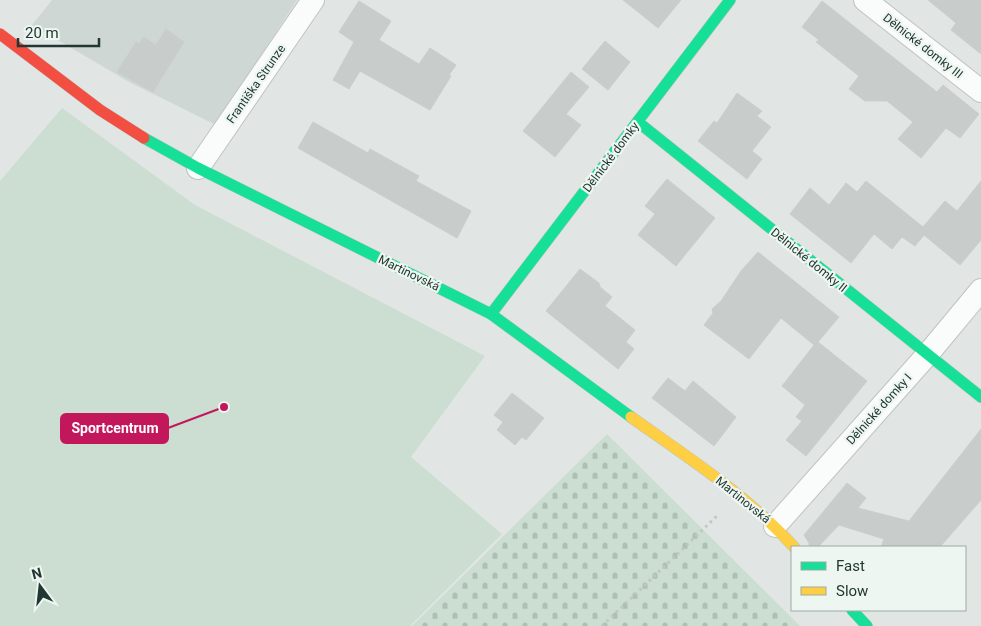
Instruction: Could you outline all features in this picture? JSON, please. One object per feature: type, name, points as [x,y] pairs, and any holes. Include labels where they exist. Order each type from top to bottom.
[{"type":"street","name":"Františka Strunze","points":[[198,168],[313,0]]},
{"type":"street","name":"Dělnické domky","points":[[492,314],[730,0]]},
{"type":"street","name":"Dělnické domky III","points":[[865,0],[981,91]]},
{"type":"street","name":"Martinovská","points":[[0,34],[58,80],[100,110],[148,140],[198,168],[492,314],[738,495],[775,526],[793,546]]},
{"type":"street","name":"Dělnické domky II","points":[[638,122],[981,397]]},
{"type":"street","name":"Dělnické domky I","points":[[775,526],[981,290]]},
{"type":"street","points":[[853,611],[867,626]]},
{"type":"path","points":[[602,626],[738,495]]},
{"type":"shaded area","points":[[52,0],[297,0],[216,125],[131,83],[32,25]]},
{"type":"green space","points":[[62,108],[195,205],[485,356],[411,457],[502,534],[410,626],[0,626],[0,181]]},
{"type":"green space","points":[[607,434],[800,626],[412,626]]},
{"type":"building","points":[[623,0],[681,0],[658,28]]},
{"type":"building","points":[[928,0],[981,0],[981,54],[951,30],[956,23]]},
{"type":"building","points":[[359,1],[391,21],[379,40],[419,64],[430,48],[456,65],[430,110],[360,71],[349,89],[333,80],[354,42],[339,32]]},
{"type":"building","points":[[822,1],[937,92],[943,85],[979,114],[960,138],[946,128],[921,158],[898,139],[913,122],[887,101],[865,101],[849,89],[859,76],[816,42],[819,40],[802,27]]},
{"type":"building","points":[[166,29],[184,42],[153,92],[117,72],[136,42],[139,44],[144,37],[156,45]]},
{"type":"building","points":[[605,41],[630,62],[608,90],[582,69]]},
{"type":"building","points":[[571,72],[589,87],[566,114],[581,125],[555,157],[523,131]]},
{"type":"building","points":[[737,93],[762,111],[757,116],[771,127],[752,151],[762,159],[747,179],[698,141],[714,121],[717,123]]},
{"type":"building","points":[[313,122],[368,153],[370,149],[419,176],[416,181],[471,211],[457,238],[298,148]]},
{"type":"building","points":[[667,179],[715,218],[676,266],[638,235],[655,214],[645,206]]},
{"type":"building","points":[[866,181],[923,227],[945,201],[957,211],[981,181],[981,240],[960,265],[924,235],[915,246],[902,237],[892,249],[874,234],[851,263],[790,214],[810,188],[829,205],[846,183],[857,192]]},
{"type":"building","points":[[758,252],[839,317],[818,342],[867,381],[806,456],[786,440],[802,421],[796,417],[805,405],[782,386],[814,345],[781,318],[749,359],[704,325],[713,313],[712,309],[721,301],[741,271]]},
{"type":"building","points":[[580,269],[599,283],[600,287],[612,297],[605,306],[635,330],[626,342],[634,349],[618,369],[546,311]]},
{"type":"building","points":[[668,378],[685,391],[693,381],[736,417],[714,446],[652,398]]},
{"type":"building","points":[[512,393],[544,418],[526,440],[522,437],[515,445],[497,430],[503,422],[494,415]]},
{"type":"building","points":[[981,429],[981,500],[941,546],[881,546],[884,539],[839,525],[819,546],[809,546],[804,535],[847,483],[866,498],[858,508],[909,521]]},
{"type":"traffic: fast","points":[[491,314],[730,0]]},
{"type":"traffic: fast","points":[[638,122],[981,397]]},
{"type":"traffic: fast","points":[[144,138],[198,168],[491,314],[631,417]]},
{"type":"traffic: fast","points":[[853,611],[867,626]]},
{"type":"traffic: slow","points":[[631,417],[737,494],[757,510],[793,546]]},
{"type":"traffic: jam","points":[[0,34],[100,110],[144,138]]},
{"type":"place","name":"Sportcentrum","points":[[224,407]]}]
